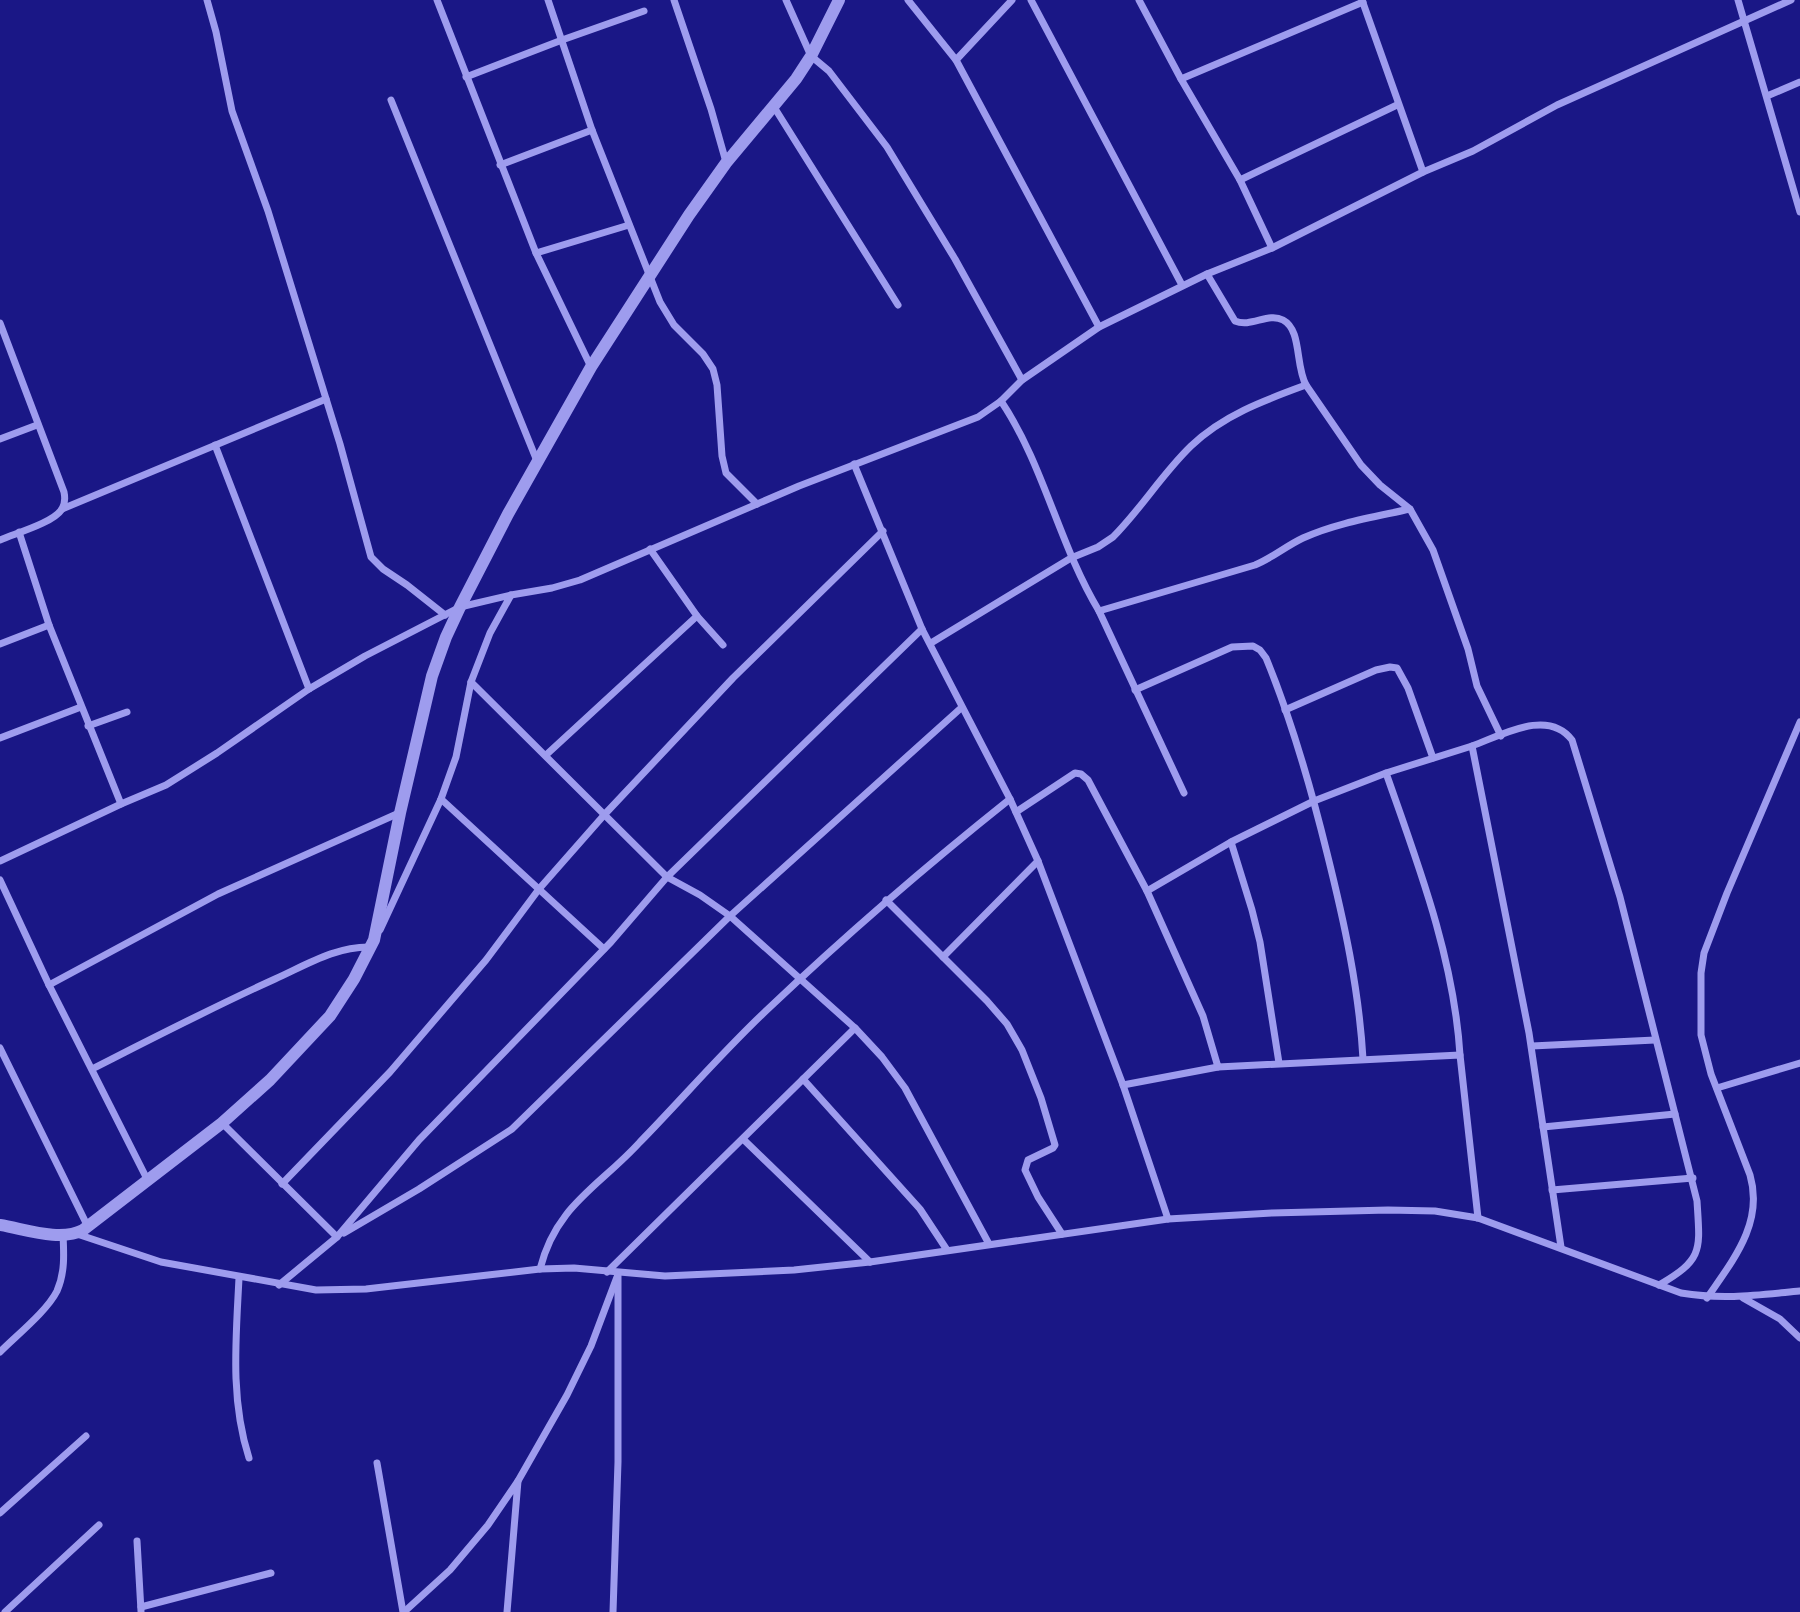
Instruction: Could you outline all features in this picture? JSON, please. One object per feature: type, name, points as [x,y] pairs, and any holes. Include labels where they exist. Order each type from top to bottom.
[{"type":"street","points":[[207,0],[232,111],[268,211],[371,557],[445,615]]},
{"type":"street","points":[[438,0],[536,253],[591,367]]},
{"type":"street","points":[[548,0],[592,130],[649,277],[666,314],[703,354],[713,369],[726,473],[757,504]]},
{"type":"street","points":[[674,0],[711,109],[726,163]]},
{"type":"street","points":[[786,0],[811,56],[829,71],[887,147],[955,259],[1022,380]]},
{"type":"street","points":[[373,943],[432,676],[460,607],[591,367],[726,163],[774,107],[811,56],[839,0]]},
{"type":"street","points":[[908,0],[956,60],[1099,327]]},
{"type":"street","points":[[956,60],[1012,0]]},
{"type":"street","points":[[1031,0],[1182,285]]},
{"type":"street","points":[[1139,0],[1240,180],[1272,248]]},
{"type":"street","points":[[1738,0],[1800,212]]},
{"type":"street","points":[[0,861],[166,785],[217,753],[309,688],[460,607],[580,580],[854,464],[967,422],[987,412],[1022,380],[1099,327],[1182,285],[1272,248],[1423,172],[1473,152],[1557,105],[1791,0]]},
{"type":"street","points":[[1181,79],[1362,1],[1423,172]]},
{"type":"street","points":[[467,77],[644,11]]},
{"type":"street","points":[[1767,96],[1800,82]]},
{"type":"street","points":[[391,100],[537,462]]},
{"type":"street","points":[[1240,180],[1397,105]]},
{"type":"street","points":[[774,107],[898,305]]},
{"type":"street","points":[[500,165],[592,130]]},
{"type":"street","points":[[536,253],[629,225]]},
{"type":"street","points":[[1207,274],[1235,321],[1248,324],[1274,318],[1281,319],[1291,327],[1296,335],[1301,376],[1306,386],[1361,465],[1380,485],[1410,509],[1433,550],[1468,649],[1476,686],[1501,736]]},
{"type":"street","points":[[0,323],[3,337],[64,492],[62,509]]},
{"type":"street","points":[[931,643],[1071,558],[1098,547],[1113,537],[1192,445],[1217,425],[1258,402],[1306,386]]},
{"type":"street","points":[[0,540],[52,519],[62,509],[326,399]]},
{"type":"street","points":[[1001,401],[1020,433],[1071,558],[1099,611],[1184,793]]},
{"type":"street","points":[[0,439],[37,425]]},
{"type":"street","points":[[215,445],[309,688]]},
{"type":"street","points":[[854,464],[922,629],[1010,799],[1038,861],[1123,1085],[1168,1219]]},
{"type":"street","points":[[1099,611],[1255,565],[1287,546],[1327,528],[1410,509]]},
{"type":"street","points":[[282,1184],[390,1072],[486,960],[539,889],[605,814],[733,678],[883,531]]},
{"type":"street","points":[[19,532],[49,625],[121,804]]},
{"type":"street","points":[[650,549],[697,616],[723,645]]},
{"type":"street","points":[[70,1235],[88,1227],[222,1123],[270,1080],[330,1016],[373,943],[418,853],[456,757],[471,682],[490,633],[511,595]]},
{"type":"street","points":[[546,755],[697,616]]},
{"type":"street","points":[[0,644],[49,625]]},
{"type":"street","points":[[337,1237],[419,1140],[604,949],[667,877],[922,629]]},
{"type":"street","points":[[1135,690],[1232,647],[1253,646],[1261,650],[1266,658],[1314,801],[1341,908],[1356,984],[1363,1059]]},
{"type":"street","points":[[1285,710],[1376,670],[1396,668],[1408,688],[1433,758]]},
{"type":"street","points":[[471,682],[667,877],[730,916],[855,1028],[905,1088],[989,1244]]},
{"type":"street","points":[[0,738],[81,707]]},
{"type":"street","points":[[279,1285],[337,1237],[512,1129],[730,916],[961,708]]},
{"type":"street","points":[[88,726],[127,712]]},
{"type":"street","points":[[1707,1298],[1745,1239],[1750,1227],[1754,1190],[1701,1035],[1700,994],[1704,953],[1800,722]]},
{"type":"street","points":[[1147,891],[1231,842],[1314,801],[1387,773],[1529,726],[1547,724],[1562,729],[1573,740],[1620,897],[1655,1041],[1693,1178],[1697,1201],[1698,1247],[1693,1260],[1682,1272],[1659,1285]]},
{"type":"street","points":[[1472,746],[1531,1046],[1561,1247]]},
{"type":"street","points":[[1016,812],[1074,773],[1081,774],[1088,780],[1147,891],[1194,994],[1218,1067]]},
{"type":"street","points":[[1387,773],[1424,887],[1452,986],[1478,1218]]},
{"type":"street","points":[[441,799],[604,949]]},
{"type":"street","points":[[540,1269],[552,1234],[568,1211],[630,1154],[769,1008],[886,900],[1010,799]]},
{"type":"street","points":[[49,985],[218,894],[400,813]]},
{"type":"street","points":[[1231,842],[1260,943],[1279,1063]]},
{"type":"street","points":[[943,957],[1038,861]]},
{"type":"street","points":[[0,880],[49,985],[148,1181]]},
{"type":"street","points":[[886,900],[1000,1016],[1022,1050],[1055,1138],[1052,1148],[1028,1160],[1025,1170],[1038,1197],[1062,1234]]},
{"type":"street","points":[[92,1069],[244,993],[337,951],[373,943]]},
{"type":"street","points":[[607,1272],[855,1028]]},
{"type":"street","points":[[1531,1046],[1655,1041]]},
{"type":"street","points":[[0,1048],[88,1227]]},
{"type":"street","points":[[1123,1085],[1218,1067],[1460,1055]]},
{"type":"street","points":[[1717,1088],[1800,1063]]},
{"type":"street","points":[[803,1079],[920,1209],[947,1250]]},
{"type":"street","points":[[1543,1127],[1675,1114]]},
{"type":"street","points":[[222,1123],[337,1237]]},
{"type":"street","points":[[743,1139],[870,1262]]},
{"type":"street","points":[[1552,1190],[1693,1178]]},
{"type":"street","points":[[0,1224],[70,1235],[162,1262],[316,1290],[366,1289],[540,1269],[574,1268],[665,1276],[731,1275],[870,1262],[1168,1219],[1272,1213],[1435,1211],[1478,1218],[1681,1293],[1707,1298],[1742,1298],[1800,1291]]},
{"type":"street","points":[[0,1352],[57,1292],[70,1235]]},
{"type":"street","points":[[403,1612],[450,1570],[488,1525],[518,1481],[585,1358],[618,1273]]},
{"type":"street","points":[[613,1612],[618,1462],[618,1273]]},
{"type":"street","points":[[239,1278],[235,1385],[241,1435],[249,1458]]},
{"type":"street","points":[[1742,1298],[1780,1319],[1800,1338]]},
{"type":"street","points":[[0,1513],[86,1436]]},
{"type":"street","points":[[377,1463],[403,1612]]},
{"type":"street","points":[[507,1612],[518,1481]]},
{"type":"street","points":[[5,1612],[99,1525]]},
{"type":"street","points":[[137,1541],[141,1610],[271,1573]]}]
